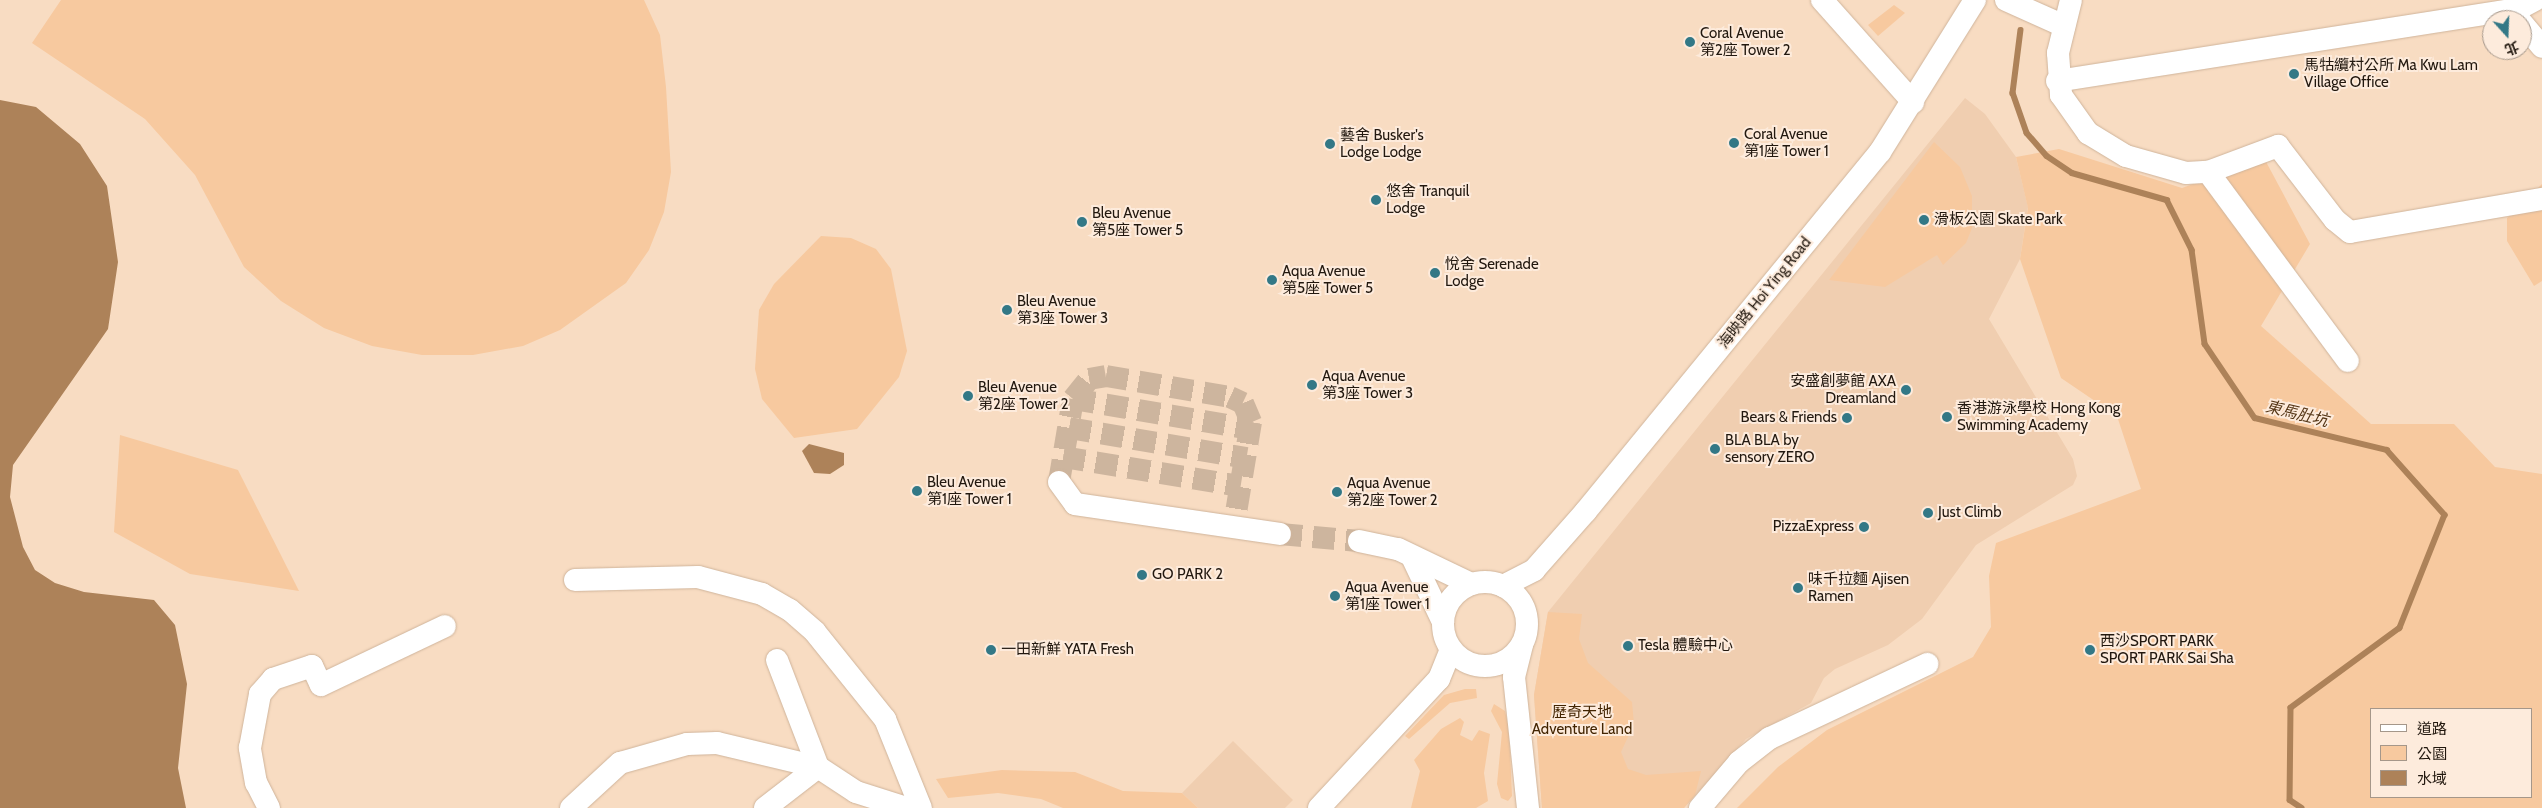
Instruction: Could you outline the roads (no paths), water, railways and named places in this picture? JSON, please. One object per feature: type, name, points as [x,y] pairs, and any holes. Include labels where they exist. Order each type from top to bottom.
[{"type":"street","points":[[1822,0],[1913,102]]},
{"type":"street","name":"海映路 Hoi Ying Road","points":[[1503,586],[1534,570],[1880,152],[1975,0]]},
{"type":"street","points":[[2071,0],[2055,23],[2057,81],[2076,120],[2106,145],[2163,168],[2208,172],[2278,146],[2335,220],[2350,232],[2542,199]]},
{"type":"street","points":[[2462,0],[2482,11]]},
{"type":"street","points":[[2010,2],[2055,23]]},
{"type":"street","points":[[2057,81],[2482,14]]},
{"type":"street","points":[[2532,28],[2542,47]]},
{"type":"street","points":[[2208,172],[2348,361]]},
{"type":"street","points":[[1059,482],[1075,504],[1235,520],[1280,534]]},
{"type":"street","points":[[1359,541],[1398,549],[1413,558],[1471,584],[1503,586],[1524,608]]},
{"type":"street","points":[[1319,808],[1438,679],[1451,649],[1443,622],[1413,558]]},
{"type":"street","name":"海映路 Hoi Ying Road","points":[[1506,670],[1523,642],[1524,608],[1534,570]]},
{"type":"street","points":[[574,580],[698,577],[762,594],[790,610],[815,632],[885,719],[921,808]]},
{"type":"street","points":[[1443,622],[1452,599],[1471,584]]},
{"type":"street","points":[[269,808],[256,783],[250,748],[260,694],[273,679],[312,666],[321,685],[445,626]]},
{"type":"street","points":[[1451,649],[1476,665],[1506,670],[1528,808]]},
{"type":"street","points":[[777,660],[818,767]]},
{"type":"street","points":[[1700,808],[1739,762],[1770,738],[1928,664]]},
{"type":"street","points":[[1438,679],[1476,665]]},
{"type":"street","points":[[571,808],[620,763],[687,744],[717,743],[818,767],[856,792],[906,808]]},
{"type":"street","points":[[765,808],[818,767]]},
{"type":"water","points":[[0,100],[36,107],[80,144],[107,186],[118,262],[108,329],[13,465],[10,497],[23,547],[35,570],[55,583],[84,592],[154,600],[175,625],[187,684],[178,768],[186,808],[0,808]]},
{"type":"water","points":[[809,444],[844,453],[844,465],[830,474],[814,473],[802,451]]},
{"type":"waterway","name":"東馬肚坑","points":[[2021,30],[2013,93],[2027,133],[2047,156],[2072,173],[2167,200],[2192,250],[2205,344],[2255,418],[2387,450],[2445,515],[2400,628],[2291,708],[2290,800],[2302,808]]},
{"type":"tunnel","points":[[1059,482],[1073,399],[1089,379],[1106,376],[1230,397],[1243,403],[1251,422],[1236,513]]},
{"type":"tunnel","points":[[1073,399],[1251,429]]},
{"type":"tunnel","points":[[1069,428],[1246,458]]},
{"type":"tunnel","points":[[1063,457],[1241,486]]},
{"type":"tunnel","points":[[1280,534],[1359,541]]},
{"type":"place","name":"Coral Avenue 第2座 Tower 2","points":[[1690,42]]},
{"type":"place","name":"馬牯纜村公所 Ma Kwu Lam Village Office","points":[[2294,74]]},
{"type":"place","name":"Coral Avenue 第1座 Tower 1","points":[[1734,143]]},
{"type":"place","name":"藝舍 Busker's Lodge Lodge","points":[[1330,144]]},
{"type":"place","name":"悠舍 Tranquil Lodge","points":[[1376,200]]},
{"type":"place","name":"滑板公園 Skate Park","points":[[1924,220]]},
{"type":"place","name":"Bleu Avenue 第5座 Tower 5","points":[[1082,222]]},
{"type":"place","name":"悅舍 Serenade Lodge","points":[[1435,273]]},
{"type":"place","name":"Aqua Avenue 第5座 Tower 5","points":[[1272,280]]},
{"type":"place","name":"Bleu Avenue 第3座 Tower 3","points":[[1007,310]]},
{"type":"place","name":"Aqua Avenue 第3座 Tower 3","points":[[1312,385]]},
{"type":"place","name":"安盛創夢館 AXA Dreamland","points":[[1906,390]]},
{"type":"place","name":"Bleu Avenue 第2座 Tower 2","points":[[968,396]]},
{"type":"place","name":"香港游泳學校 Hong Kong Swimming Academy","points":[[1947,417]]},
{"type":"place","name":"Bears & Friends","points":[[1847,418]]},
{"type":"place","name":"BLA BLA by sensory ZERO","points":[[1715,449]]},
{"type":"place","name":"Bleu Avenue 第1座 Tower 1","points":[[917,491]]},
{"type":"place","name":"Aqua Avenue 第2座 Tower 2","points":[[1337,492]]},
{"type":"place","name":"Just Climb","points":[[1928,513]]},
{"type":"place","name":"PizzaExpress","points":[[1864,527]]},
{"type":"place","name":"GO PARK 2","points":[[1142,575]]},
{"type":"place","name":"味千拉麵 Ajisen Ramen","points":[[1798,588]]},
{"type":"place","name":"Aqua Avenue 第1座 Tower 1","points":[[1335,596]]},
{"type":"place","name":"Tesla 體驗中心","points":[[1628,646]]},
{"type":"place","name":"一田新鮮 YATA Fresh","points":[[991,650]]},
{"type":"place","name":"西沙SPORT PARK SPORT PARK Sai Sha","points":[[2090,650]]},
{"type":"park label","name":"歷奇天地 Adventure Land","points":[[1582,720]]}]
